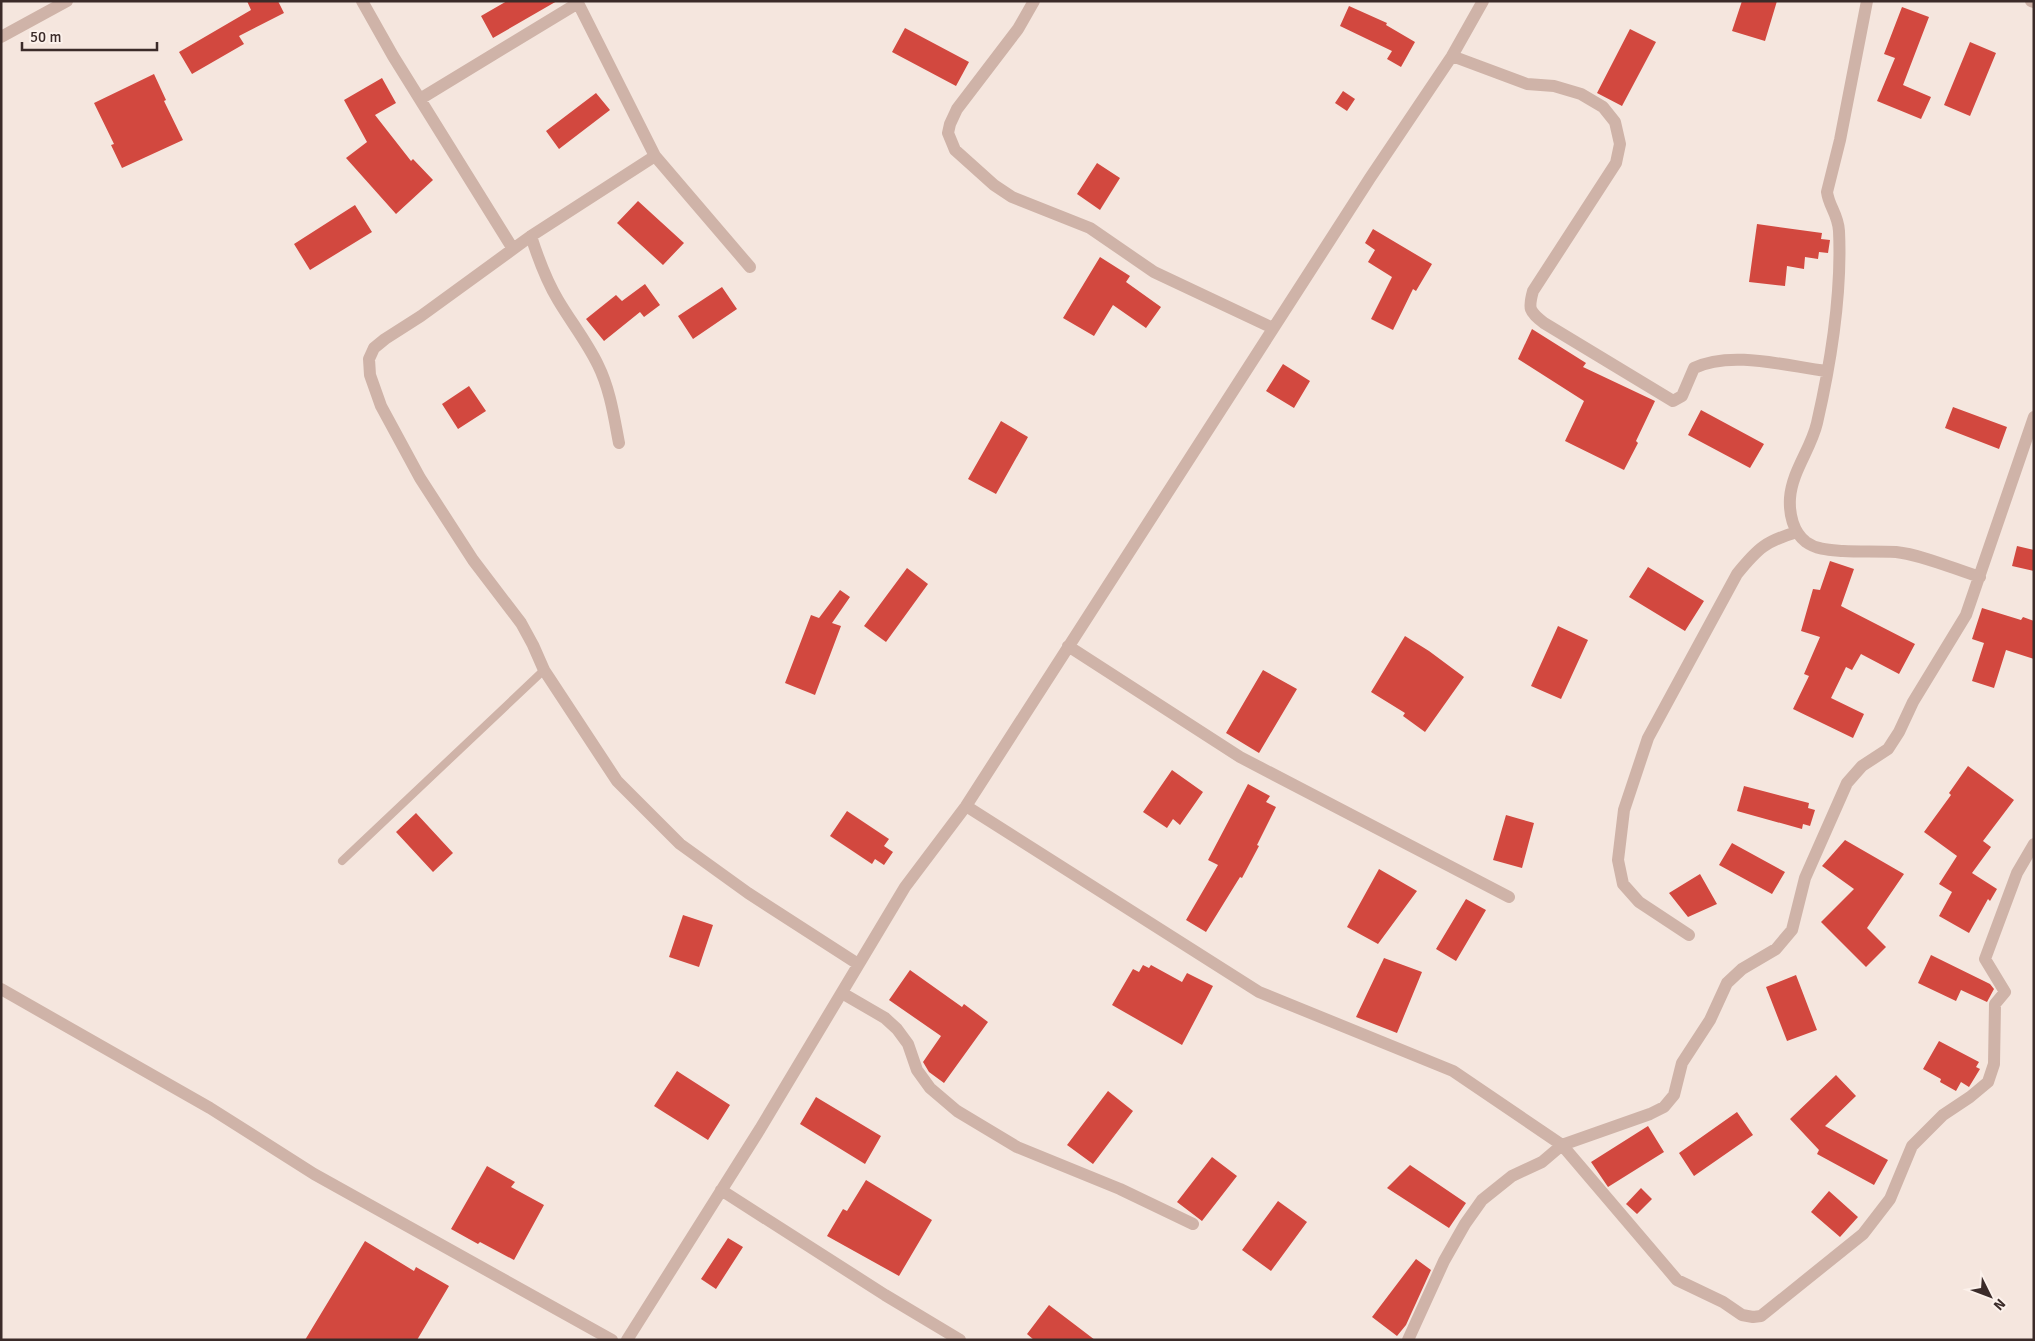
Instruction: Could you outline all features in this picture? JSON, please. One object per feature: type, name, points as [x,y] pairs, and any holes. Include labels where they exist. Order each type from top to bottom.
[{"type":"street","points":[[1,37],[67,1]]},
{"type":"street","points":[[362,1],[513,249]]},
{"type":"street","points":[[1034,1],[1018,29],[957,109],[948,133],[955,150],[994,185],[1012,196],[1090,228],[1154,272],[1273,328]]},
{"type":"street","points":[[628,1340],[842,993],[905,887],[966,806],[1370,178],[1452,56],[1483,1]]},
{"type":"street","points":[[1867,1],[1840,140],[1827,192],[1828,201],[1835,210],[1838,219],[1838,277],[1832,341],[1816,425],[1793,478],[1790,498],[1791,520],[1797,532],[1806,542],[1820,549],[1897,552],[1980,577]]},
{"type":"street","points":[[420,99],[577,2],[656,156],[750,267]]},
{"type":"street","points":[[1452,56],[1527,84],[1554,86],[1581,94],[1603,107],[1615,122],[1620,144],[1616,163],[1533,291],[1529,306],[1532,313],[1544,323],[1673,401],[1682,396],[1694,368],[1715,360],[1746,360],[1826,371]]},
{"type":"street","points":[[656,156],[531,236],[421,316],[385,339],[374,348],[369,359],[370,375],[381,406],[420,478],[472,560],[521,623],[544,670],[617,781],[680,844],[748,893],[858,964]]},
{"type":"street","points":[[531,236],[539,262],[558,299],[584,338],[600,367],[612,407],[619,443]]},
{"type":"street","points":[[1408,1340],[1444,1261],[1465,1224],[1482,1200],[1512,1176],[1542,1162],[1562,1145],[1650,1114],[1664,1106],[1674,1095],[1682,1062],[1710,1020],[1727,983],[1742,969],[1776,949],[1792,930],[1805,878],[1847,783],[1862,766],[1888,750],[1914,702],[1966,615],[2034,417]]},
{"type":"street","points":[[1689,935],[1639,902],[1623,884],[1618,860],[1624,810],[1648,738],[1737,574],[1756,551],[1776,538],[1797,532]]},
{"type":"street","points":[[1068,646],[1240,757],[1509,897]]},
{"type":"street","points":[[966,806],[1259,992],[1452,1071],[1562,1145],[1677,1280],[1723,1302],[1742,1315],[1753,1317],[1761,1316],[1863,1234],[1890,1199],[1912,1146],[1943,1115],[1988,1082],[1994,1064],[1995,1004],[2005,992],[1985,959],[2017,873],[2034,844]]},
{"type":"street","points":[[1,989],[210,1108],[314,1174],[612,1340]]},
{"type":"street","points":[[842,993],[885,1018],[897,1030],[908,1044],[917,1070],[930,1088],[957,1111],[1017,1147],[1120,1189],[1193,1224]]},
{"type":"street","points":[[721,1190],[885,1295],[960,1340]]},
{"type":"lane","points":[[342,860],[544,670]]},
{"type":"building","points":[[247,1],[278,1],[284,13],[239,36],[244,44],[192,74],[179,52],[251,10]]},
{"type":"building","points":[[507,1],[557,1],[493,38],[481,16]]},
{"type":"building","points":[[1742,1],[1777,1],[1765,41],[1732,31]]},
{"type":"building","points":[[1349,6],[1387,23],[1386,25],[1415,42],[1401,67],[1387,59],[1392,51],[1340,26]]},
{"type":"building","points":[[1902,7],[1929,17],[1903,85],[1931,97],[1921,119],[1877,101],[1895,58],[1884,54]]},
{"type":"building","points":[[905,28],[969,62],[956,86],[892,52]]},
{"type":"building","points":[[1630,29],[1656,42],[1622,106],[1597,93]]},
{"type":"building","points":[[1970,42],[1996,53],[1970,116],[1944,105]]},
{"type":"building","points":[[154,74],[166,100],[164,101],[183,140],[122,168],[111,145],[114,144],[94,103]]},
{"type":"building","points":[[382,78],[396,103],[375,115],[411,161],[413,159],[433,180],[396,214],[346,158],[367,142],[344,100]]},
{"type":"building","points":[[1343,91],[1355,99],[1347,111],[1335,103]]},
{"type":"building","points":[[596,93],[610,110],[559,149],[546,131]]},
{"type":"building","points":[[1097,163],[1120,178],[1100,210],[1077,194]]},
{"type":"building","points":[[638,201],[684,243],[663,265],[617,223]]},
{"type":"building","points":[[355,205],[372,232],[310,270],[294,244]]},
{"type":"building","points":[[1757,224],[1822,233],[1821,239],[1830,240],[1828,253],[1819,252],[1818,259],[1805,257],[1804,269],[1787,266],[1785,286],[1749,282]]},
{"type":"building","points":[[1373,229],[1432,264],[1416,291],[1413,289],[1393,330],[1371,319],[1392,277],[1368,262],[1375,250],[1365,243]]},
{"type":"building","points":[[1100,257],[1130,276],[1126,282],[1161,307],[1146,328],[1113,305],[1094,336],[1063,318]]},
{"type":"building","points":[[645,284],[660,305],[644,317],[640,312],[604,341],[586,319],[616,295],[622,301]]},
{"type":"building","points":[[722,287],[737,309],[693,339],[678,316]]},
{"type":"building","points":[[1532,329],[1586,363],[1583,367],[1655,401],[1636,441],[1638,443],[1624,470],[1565,441],[1584,401],[1518,359]]},
{"type":"building","points":[[1283,364],[1310,381],[1294,408],[1266,391]]},
{"type":"building","points":[[469,386],[486,411],[458,429],[442,404]]},
{"type":"building","points":[[1953,407],[2007,427],[1999,449],[1945,428]]},
{"type":"building","points":[[1701,410],[1764,444],[1750,468],[1688,435]]},
{"type":"building","points":[[1001,421],[1028,437],[996,494],[968,479]]},
{"type":"building","points":[[2017,546],[2034,550],[2034,571],[2012,566]]},
{"type":"building","points":[[1830,561],[1854,569],[1841,606],[1915,644],[1899,674],[1861,654],[1852,670],[1846,667],[1831,698],[1864,714],[1853,738],[1793,709],[1809,676],[1804,674],[1820,637],[1801,631],[1813,589],[1820,590]]},
{"type":"building","points":[[1648,567],[1704,601],[1685,631],[1629,597]]},
{"type":"building","points":[[907,568],[928,584],[886,642],[864,626]]},
{"type":"building","points":[[840,590],[850,597],[832,623],[841,626],[815,695],[785,683],[811,615],[819,618]]},
{"type":"building","points":[[1982,608],[2021,620],[2023,617],[2034,621],[2034,659],[2006,650],[1994,688],[1972,681],[1984,643],[1972,639]]},
{"type":"building","points":[[1558,626],[1588,640],[1561,699],[1531,686]]},
{"type":"building","points":[[1405,636],[1464,677],[1425,732],[1403,716],[1405,713],[1371,692]]},
{"type":"building","points":[[1263,670],[1297,689],[1259,753],[1226,733]]},
{"type":"building","points":[[1968,766],[2014,800],[1983,841],[1991,847],[1972,873],[1997,889],[1990,901],[1988,899],[1969,933],[1939,916],[1952,892],[1939,884],[1957,856],[1924,832],[1951,795],[1949,793]]},
{"type":"building","points":[[1172,770],[1203,792],[1180,825],[1173,819],[1167,828],[1143,812]]},
{"type":"building","points":[[1248,784],[1270,796],[1266,802],[1276,807],[1257,845],[1259,846],[1242,878],[1240,877],[1206,932],[1186,920],[1218,865],[1208,860]]},
{"type":"building","points":[[1744,786],[1809,803],[1808,808],[1815,810],[1810,826],[1803,824],[1802,829],[1737,811]]},
{"type":"building","points":[[847,811],[889,839],[884,846],[893,852],[884,865],[875,859],[872,864],[830,836]]},
{"type":"building","points":[[416,813],[453,853],[433,872],[396,832]]},
{"type":"building","points":[[1506,815],[1534,823],[1522,868],[1493,860]]},
{"type":"building","points":[[1845,840],[1904,874],[1867,928],[1886,947],[1866,967],[1821,922],[1854,889],[1822,866]]},
{"type":"building","points":[[1732,843],[1785,872],[1772,894],[1719,865]]},
{"type":"building","points":[[1379,869],[1417,891],[1378,944],[1347,927]]},
{"type":"building","points":[[1700,874],[1717,904],[1688,917],[1669,893]]},
{"type":"building","points":[[1466,899],[1486,910],[1456,961],[1436,949]]},
{"type":"building","points":[[683,915],[713,925],[699,967],[669,957]]},
{"type":"building","points":[[1931,955],[1990,984],[1994,989],[1987,1002],[1961,990],[1956,1001],[1918,983]]},
{"type":"building","points":[[1384,958],[1422,972],[1397,1033],[1356,1017]]},
{"type":"building","points":[[1143,965],[1149,968],[1151,965],[1182,982],[1187,973],[1213,986],[1182,1045],[1112,1005],[1133,969],[1139,972]]},
{"type":"building","points":[[910,970],[962,1007],[964,1004],[988,1022],[944,1083],[929,1072],[923,1062],[941,1036],[889,1000]]},
{"type":"building","points":[[1796,975],[1817,1030],[1787,1041],[1766,987]]},
{"type":"building","points":[[1939,1041],[1979,1062],[1976,1067],[1980,1069],[1969,1087],[1961,1082],[1956,1091],[1940,1082],[1941,1079],[1923,1069]]},
{"type":"building","points":[[677,1071],[730,1105],[708,1140],[654,1106]]},
{"type":"building","points":[[1836,1075],[1856,1096],[1825,1126],[1888,1160],[1874,1185],[1817,1154],[1819,1150],[1790,1119]]},
{"type":"building","points":[[1108,1091],[1133,1111],[1093,1164],[1067,1145]]},
{"type":"building","points":[[816,1097],[881,1136],[865,1164],[800,1124]]},
{"type":"building","points":[[1737,1112],[1753,1135],[1694,1176],[1679,1153]]},
{"type":"building","points":[[1648,1126],[1664,1152],[1608,1187],[1591,1162]]},
{"type":"building","points":[[1212,1157],[1237,1176],[1202,1221],[1177,1202]]},
{"type":"building","points":[[1410,1165],[1466,1203],[1449,1228],[1387,1188]]},
{"type":"building","points":[[487,1166],[515,1182],[511,1187],[544,1205],[514,1260],[480,1242],[478,1244],[451,1229]]},
{"type":"building","points":[[866,1180],[932,1220],[899,1276],[827,1236],[843,1209],[847,1211]]},
{"type":"building","points":[[1641,1188],[1652,1199],[1637,1214],[1626,1204]]},
{"type":"building","points":[[1829,1191],[1858,1217],[1840,1237],[1811,1212]]},
{"type":"building","points":[[1278,1201],[1307,1222],[1271,1271],[1242,1250]]},
{"type":"building","points":[[728,1238],[743,1247],[716,1289],[701,1279]]},
{"type":"building","points":[[365,1241],[414,1271],[416,1267],[449,1286],[417,1340],[305,1340]]},
{"type":"building","points":[[1416,1259],[1431,1270],[1406,1325],[1397,1336],[1372,1317]]},
{"type":"building","points":[[1049,1305],[1095,1340],[1034,1340],[1027,1334]]}]
